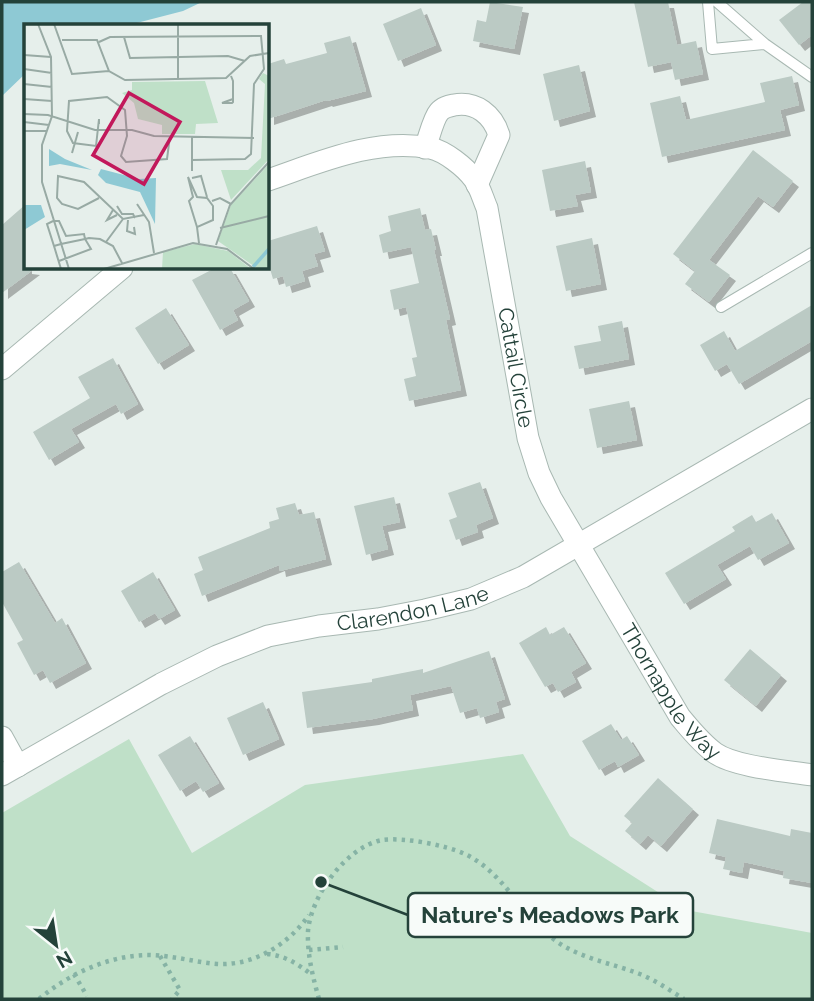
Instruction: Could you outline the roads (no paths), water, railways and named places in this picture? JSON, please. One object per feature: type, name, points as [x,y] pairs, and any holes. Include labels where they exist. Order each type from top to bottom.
[{"type":"street","points":[[425,148],[438,112],[460,104],[483,111],[492,120],[499,135],[477,185]]},
{"type":"street","name":"Cattail Circle","points":[[270,179],[332,158],[407,145],[434,149],[460,164],[475,180],[488,208],[528,438],[539,473],[578,544]]},
{"type":"street","points":[[2,369],[120,270]]},
{"type":"street","name":"Clarendon Lane","points":[[10,771],[161,684],[217,656],[268,636],[402,614],[471,598],[523,577],[812,409]]},
{"type":"street","name":"Thornapple Way","points":[[578,544],[680,718],[698,739],[717,755],[746,765],[812,775]]},
{"type":"street","points":[[2,737],[10,771]]},
{"type":"lane","points":[[708,2],[712,49],[765,44]]},
{"type":"lane","points":[[717,2],[765,44],[812,77]]},
{"type":"lane","points":[[721,307],[812,253]]},
{"type":"water","points":[[2,2],[202,2],[183,11],[133,24],[24,24],[24,75],[2,96]]},
{"type":"place","name":"Nature's Meadows Park","points":[[321,882]]}]
